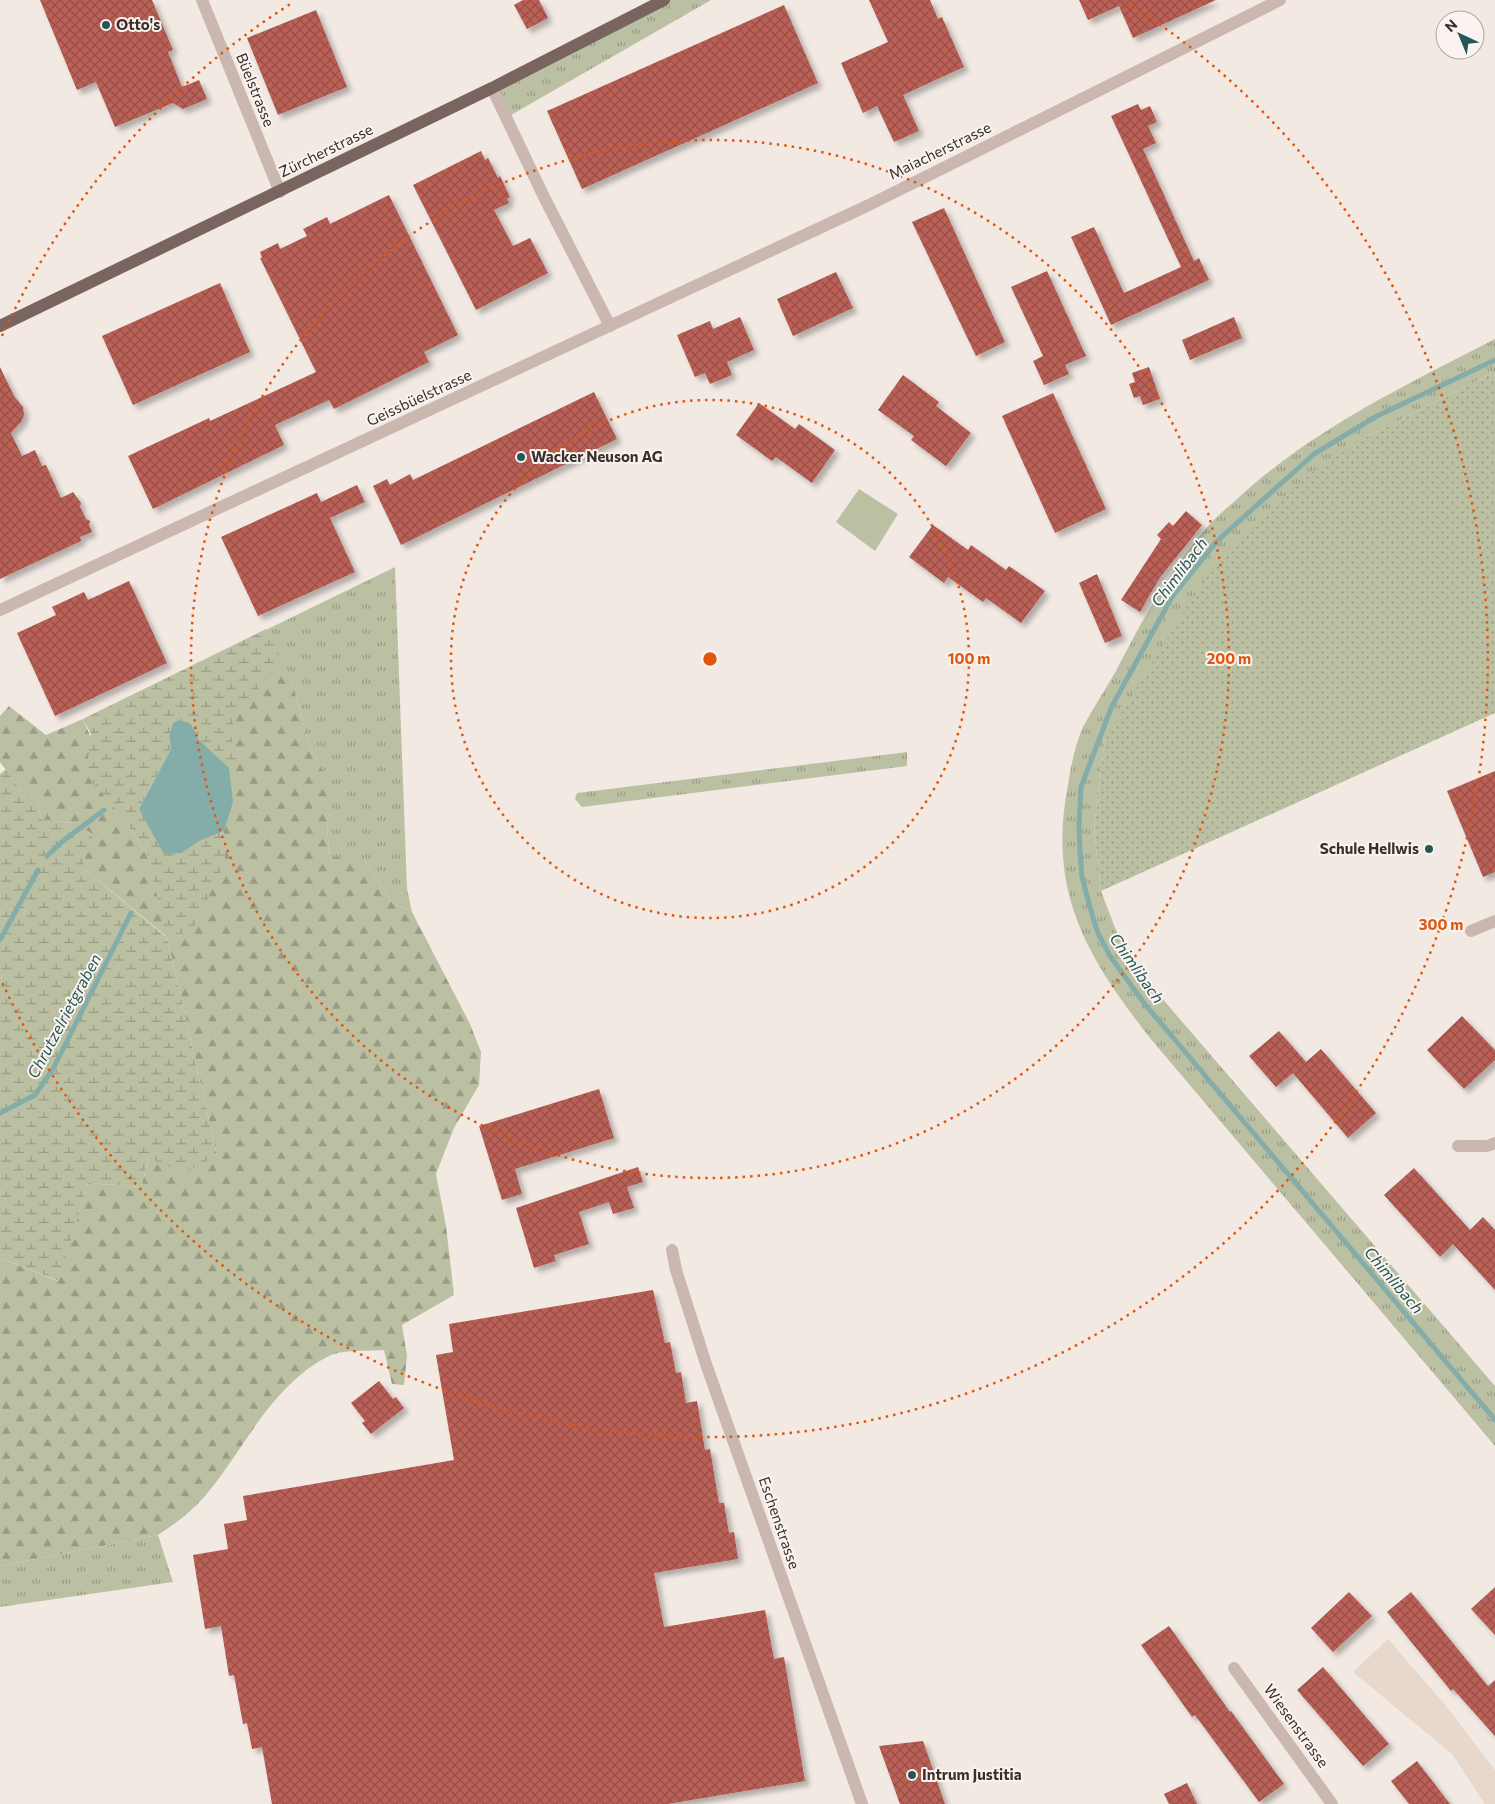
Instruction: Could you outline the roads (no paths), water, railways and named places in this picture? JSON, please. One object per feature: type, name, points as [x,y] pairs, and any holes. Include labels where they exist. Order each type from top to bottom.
[{"type":"main road","name":"Zürcherstrasse","points":[[0,326],[492,88],[664,0]]},
{"type":"street","name":"Büelstrasse","points":[[202,0],[280,192]]},
{"type":"street","name":"Maiacherstrasse","points":[[610,326],[869,205],[1280,0]]},
{"type":"street","points":[[492,88],[536,181],[610,326]]},
{"type":"street","name":"Geissbüelstrasse","points":[[0,610],[610,326]]},
{"type":"street","points":[[1471,931],[1495,921]]},
{"type":"street","points":[[1458,1146],[1488,1146],[1495,1143]]},
{"type":"street","name":"Eschenstrasse","points":[[672,1250],[676,1270],[706,1364],[862,1804]]},
{"type":"street","name":"Wiesenstrasse","points":[[1234,1668],[1332,1804]]},
{"type":"water","points":[[180,720],[191,724],[199,740],[229,768],[233,802],[224,831],[201,840],[181,853],[164,854],[139,809],[171,749],[169,737],[173,723]]},
{"type":"waterway","name":"Chimlibach","points":[[1495,360],[1375,417],[1314,454],[1217,541],[1172,597],[1112,706],[1081,787],[1079,825],[1082,877],[1097,931],[1110,956],[1144,1003],[1495,1420]]},
{"type":"waterway","points":[[47,856],[63,841],[104,810]]},
{"type":"waterway","points":[[0,940],[38,870]]},
{"type":"waterway","name":"Chrutzelrietgraben","points":[[0,1113],[35,1095],[53,1069],[131,913]]},
{"type":"place","name":"Otto's","points":[[106,25]]},
{"type":"place","name":"Wacker Neuson AG","points":[[521,457]]},
{"type":"place","name":"Schule Hellwis","points":[[1429,849]]},
{"type":"place","name":"Intrum Justitia","points":[[912,1775]]}]
